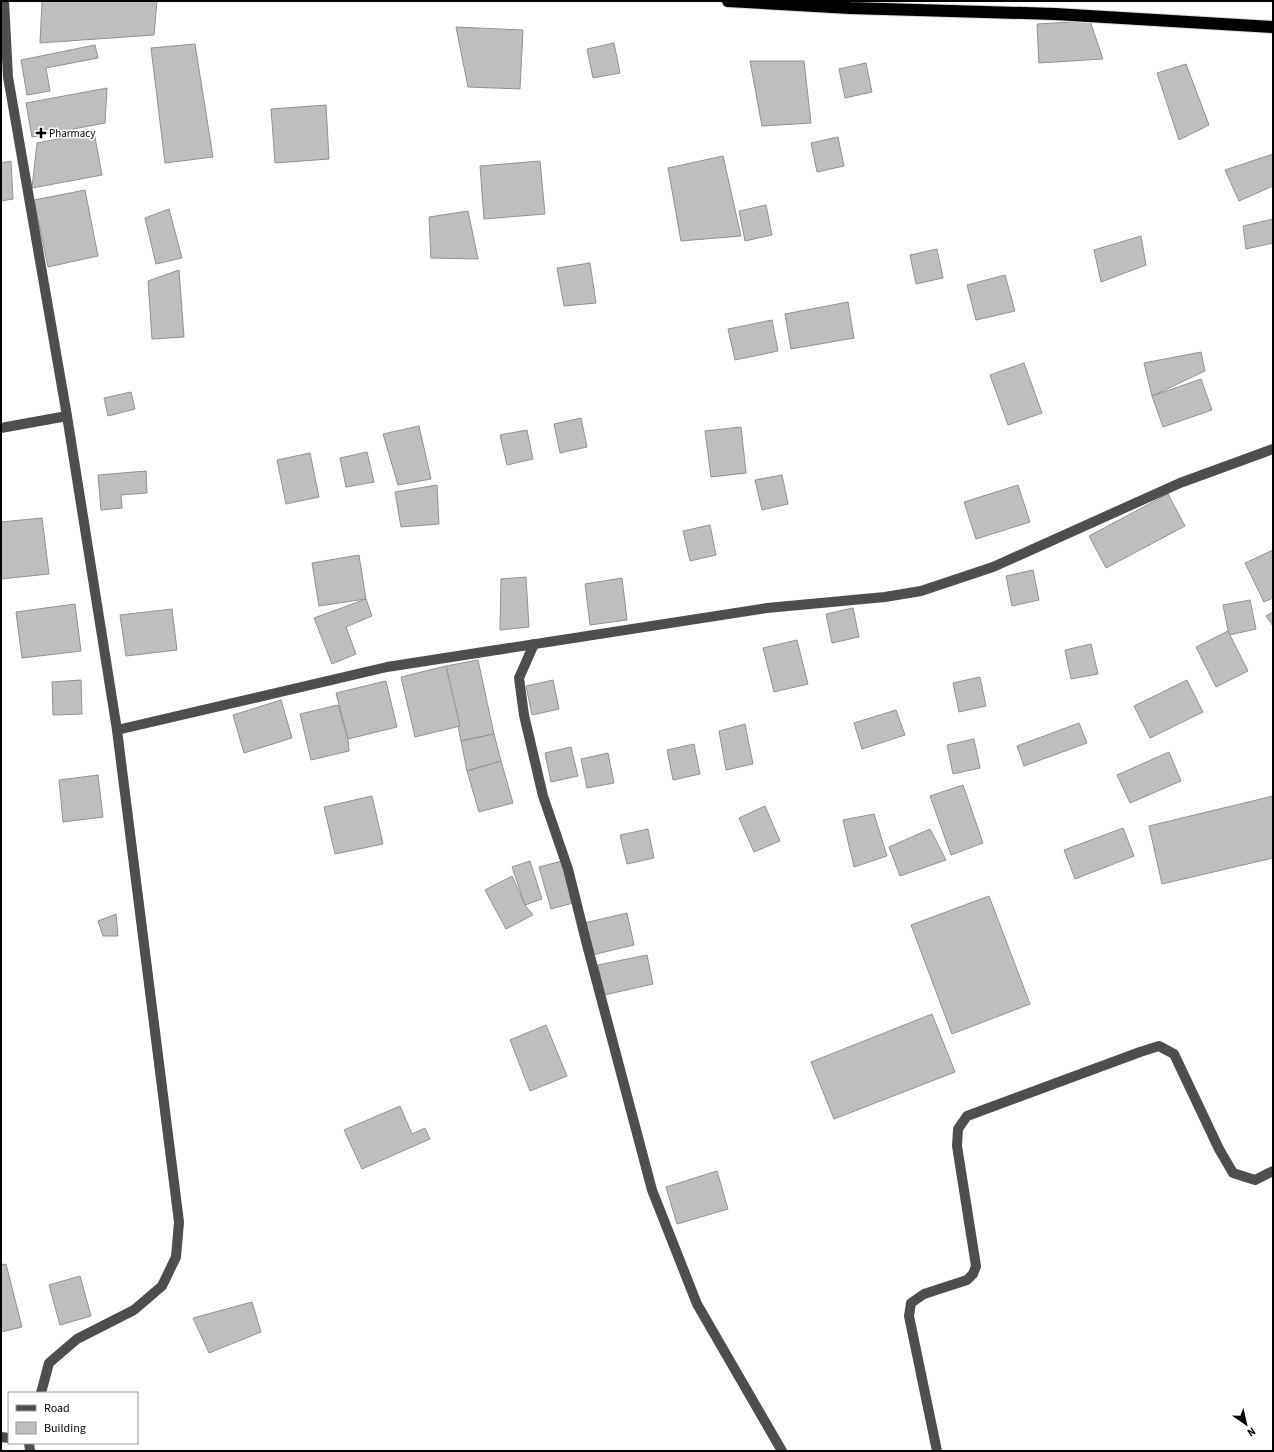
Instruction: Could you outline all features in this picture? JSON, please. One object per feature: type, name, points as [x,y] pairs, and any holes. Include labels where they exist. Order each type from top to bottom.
[{"type":"highway","points":[[728,1],[851,4],[1273,27]]},
{"type":"street","points":[[4,1],[8,77],[67,416],[117,730],[179,1222],[176,1256],[162,1286],[134,1310],[77,1339],[49,1363],[41,1392]]},
{"type":"street","points":[[1,428],[67,416]]},
{"type":"street","points":[[117,730],[387,667],[767,608],[884,597],[921,591],[993,567],[1180,483],[1273,449]]},
{"type":"street","points":[[534,644],[518,678],[524,715],[543,796],[568,869],[652,1190],[697,1304],[782,1451]]},
{"type":"street","points":[[937,1451],[909,1316],[911,1303],[924,1294],[967,1280],[973,1274],[976,1266],[957,1146],[958,1129],[967,1116],[1159,1046],[1174,1054],[1219,1149],[1233,1173],[1256,1180],[1273,1171]]},
{"type":"building","points":[[42,1],[157,1],[154,35],[40,43]]},
{"type":"building","points":[[1090,21],[1103,59],[1039,63],[1037,24]]},
{"type":"building","points":[[456,27],[523,30],[520,89],[468,87]]},
{"type":"building","points":[[614,43],[620,73],[593,78],[587,49]]},
{"type":"building","points":[[195,44],[213,157],[165,163],[151,48]]},
{"type":"building","points":[[95,45],[98,58],[46,68],[50,91],[27,95],[21,60]]},
{"type":"building","points":[[750,61],[804,61],[811,123],[762,126]]},
{"type":"building","points":[[866,63],[872,92],[845,98],[839,69]]},
{"type":"building","points":[[1186,64],[1209,125],[1179,140],[1157,73]]},
{"type":"building","points":[[107,88],[105,123],[32,137],[26,103]]},
{"type":"building","points":[[326,105],[329,159],[275,163],[271,109]]},
{"type":"building","points":[[94,132],[102,175],[32,188],[37,143]]},
{"type":"building","points":[[838,137],[844,166],[817,172],[811,143]]},
{"type":"building","points":[[1273,154],[1273,186],[1239,201],[1225,170]]},
{"type":"building","points":[[723,156],[741,236],[681,241],[668,168]]},
{"type":"building","points":[[11,161],[13,199],[1,201],[1,163]]},
{"type":"building","points":[[540,161],[545,214],[484,219],[480,166]]},
{"type":"building","points":[[85,190],[98,256],[48,267],[34,200]]},
{"type":"building","points":[[766,205],[772,235],[745,241],[739,211]]},
{"type":"building","points":[[169,209],[182,258],[156,264],[145,218]]},
{"type":"building","points":[[468,211],[478,259],[431,258],[429,217]]},
{"type":"building","points":[[1273,219],[1273,243],[1246,249],[1243,226]]},
{"type":"building","points":[[1141,236],[1146,265],[1101,282],[1094,250]]},
{"type":"building","points":[[937,249],[943,278],[916,284],[910,255]]},
{"type":"building","points":[[590,263],[596,303],[564,306],[557,268]]},
{"type":"building","points":[[179,270],[184,337],[152,339],[148,281]]},
{"type":"building","points":[[1005,275],[1015,311],[976,320],[967,285]]},
{"type":"building","points":[[848,302],[854,338],[791,349],[785,314]]},
{"type":"building","points":[[772,320],[778,351],[735,360],[728,329]]},
{"type":"building","points":[[1201,352],[1205,371],[1152,396],[1144,363]]},
{"type":"building","points":[[1024,363],[1042,413],[1008,425],[990,375]]},
{"type":"building","points":[[1201,379],[1212,410],[1163,427],[1152,396]]},
{"type":"building","points":[[131,392],[135,409],[108,416],[104,398]]},
{"type":"building","points":[[581,418],[587,447],[560,453],[554,424]]},
{"type":"building","points":[[419,426],[431,479],[398,485],[383,434]]},
{"type":"building","points":[[741,427],[746,473],[711,477],[705,431]]},
{"type":"building","points":[[527,430],[533,459],[507,465],[500,435]]},
{"type":"building","points":[[367,452],[374,482],[346,487],[340,458]]},
{"type":"building","points":[[310,453],[319,497],[286,504],[277,460]]},
{"type":"building","points":[[146,471],[147,493],[121,495],[122,508],[101,510],[98,475]]},
{"type":"building","points":[[782,475],[788,504],[762,510],[755,480]]},
{"type":"building","points":[[437,485],[439,524],[401,527],[395,492]]},
{"type":"building","points":[[1018,485],[1030,522],[976,539],[964,502]]},
{"type":"building","points":[[1168,494],[1185,526],[1106,568],[1089,536]]},
{"type":"building","points":[[42,518],[49,574],[1,579],[1,522]]},
{"type":"building","points":[[710,525],[716,555],[690,561],[683,531]]},
{"type":"building","points":[[1273,550],[1273,598],[1264,602],[1245,563]]},
{"type":"building","points":[[359,555],[366,599],[319,606],[312,563]]},
{"type":"building","points":[[1033,570],[1039,600],[1012,606],[1006,576]]},
{"type":"building","points":[[526,577],[529,627],[500,630],[501,579]]},
{"type":"building","points":[[622,578],[627,620],[590,625],[585,584]]},
{"type":"building","points":[[366,599],[372,616],[346,627],[356,654],[332,664],[314,618]]},
{"type":"building","points":[[1250,600],[1256,629],[1229,635],[1223,605]]},
{"type":"building","points":[[75,604],[81,651],[22,658],[16,612]]},
{"type":"building","points":[[853,608],[859,637],[832,643],[826,614]]},
{"type":"building","points":[[172,609],[177,650],[126,656],[120,615]]},
{"type":"building","points":[[1273,612],[1273,626],[1266,616]]},
{"type":"building","points":[[1228,631],[1248,671],[1216,687],[1196,647]]},
{"type":"building","points":[[797,640],[808,684],[774,692],[763,648]]},
{"type":"building","points":[[1091,644],[1098,674],[1071,679],[1065,650]]},
{"type":"building","points":[[478,660],[494,734],[461,741],[446,666]]},
{"type":"building","points":[[446,666],[460,726],[415,737],[401,677]]},
{"type":"building","points":[[980,677],[986,706],[959,712],[953,683]]},
{"type":"building","points":[[81,680],[82,714],[53,715],[52,682]]},
{"type":"building","points":[[553,680],[559,709],[532,715],[526,686]]},
{"type":"building","points":[[1187,680],[1203,712],[1150,738],[1134,706]]},
{"type":"building","points":[[386,681],[397,727],[348,739],[336,693]]},
{"type":"building","points":[[281,700],[292,738],[244,753],[233,715]]},
{"type":"building","points":[[338,705],[348,739],[349,751],[311,760],[300,714]]},
{"type":"building","points":[[896,710],[905,735],[862,749],[854,723]]},
{"type":"building","points":[[1079,723],[1087,743],[1024,766],[1017,746]]},
{"type":"building","points":[[745,724],[753,764],[726,770],[719,731]]},
{"type":"building","points":[[494,734],[501,761],[467,771],[461,741]]},
{"type":"building","points":[[974,739],[980,768],[953,774],[947,745]]},
{"type":"building","points":[[694,744],[700,774],[673,780],[667,750]]},
{"type":"building","points":[[571,747],[578,776],[551,782],[545,753]]},
{"type":"building","points":[[1169,752],[1181,781],[1130,803],[1117,775]]},
{"type":"building","points":[[608,753],[614,783],[587,788],[581,759]]},
{"type":"building","points":[[501,761],[513,803],[479,812],[467,771]]},
{"type":"building","points":[[98,775],[103,817],[63,822],[59,780]]},
{"type":"building","points":[[963,785],[983,843],[951,855],[930,796]]},
{"type":"building","points":[[372,796],[383,844],[335,854],[324,807]]},
{"type":"building","points":[[1273,796],[1273,858],[1162,884],[1149,826]]},
{"type":"building","points":[[765,806],[780,841],[754,852],[739,818]]},
{"type":"building","points":[[874,814],[887,856],[854,867],[843,820]]},
{"type":"building","points":[[1123,828],[1134,856],[1075,879],[1064,850]]},
{"type":"building","points":[[648,829],[654,858],[627,864],[620,835]]},
{"type":"building","points":[[930,829],[946,860],[900,876],[889,847]]},
{"type":"building","points":[[530,861],[542,899],[525,905],[512,867]]},
{"type":"building","points":[[562,861],[573,903],[551,909],[539,867]]},
{"type":"building","points":[[512,876],[525,905],[533,915],[506,929],[485,890]]},
{"type":"building","points":[[989,896],[1030,1004],[952,1034],[911,925]]},
{"type":"building","points":[[627,913],[634,945],[592,955],[584,923]]},
{"type":"building","points":[[116,914],[118,936],[103,936],[98,921]]},
{"type":"building","points":[[647,955],[653,984],[604,995],[598,965]]},
{"type":"building","points":[[932,1014],[955,1072],[834,1119],[811,1062]]},
{"type":"building","points":[[546,1025],[567,1076],[530,1091],[510,1040]]},
{"type":"building","points":[[400,1106],[412,1134],[425,1128],[430,1139],[362,1169],[344,1130]]},
{"type":"building","points":[[717,1171],[728,1209],[677,1224],[666,1187]]},
{"type":"building","points":[[6,1264],[22,1327],[1,1332],[1,1265]]},
{"type":"building","points":[[80,1276],[91,1316],[60,1325],[49,1285]]},
{"type":"building","points":[[252,1302],[261,1332],[209,1353],[193,1318]]},
{"type":"place","name":"Pharmacy","points":[[41,133]]}]
